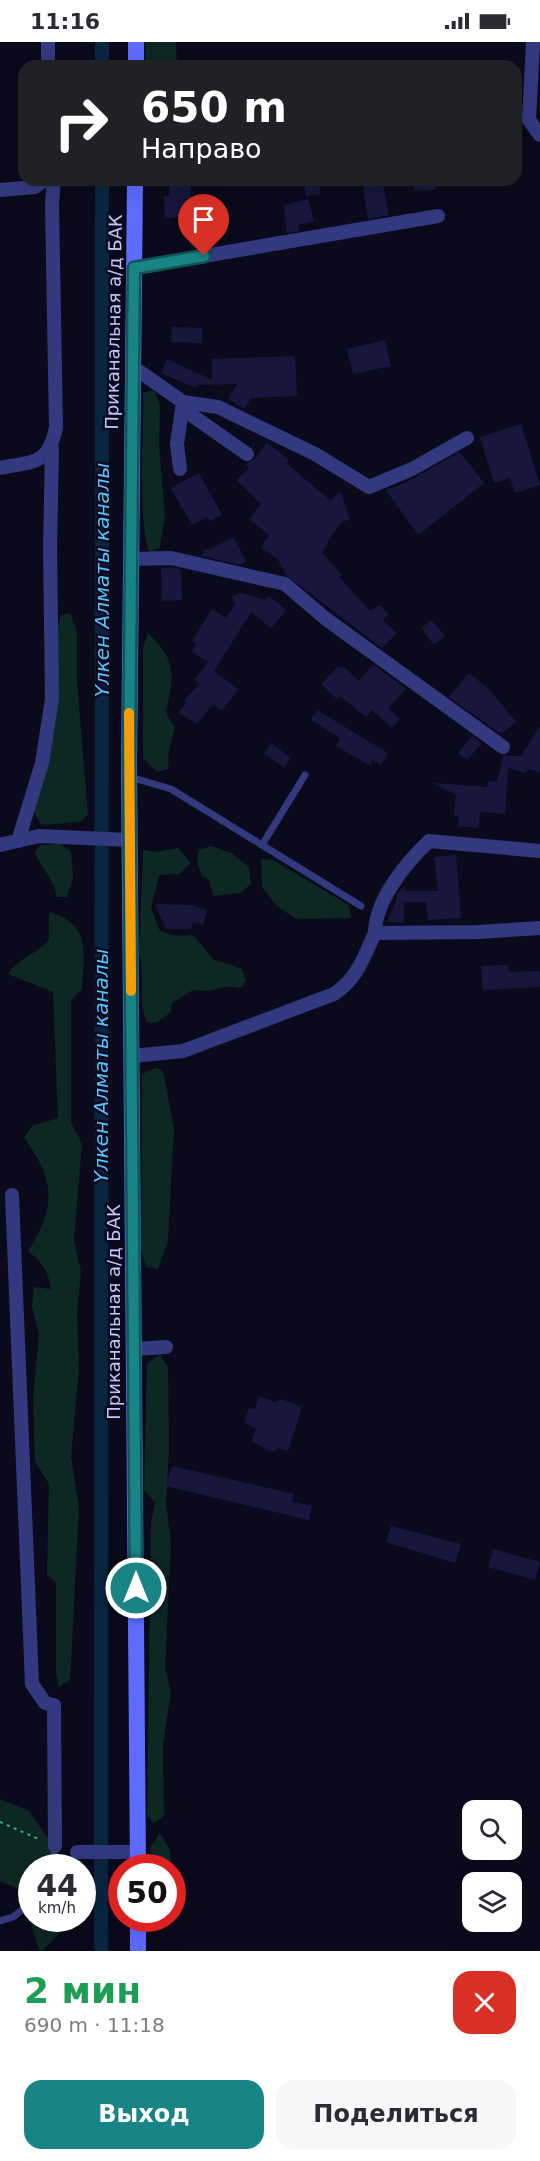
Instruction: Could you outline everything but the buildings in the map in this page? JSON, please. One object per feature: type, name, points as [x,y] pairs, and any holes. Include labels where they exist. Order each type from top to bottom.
[{"type":"main road","points":[[136,42],[136,60]]},
{"type":"main road","name":"Приканальная а/д БАК","points":[[135,186],[129,840],[138,1854]]},
{"type":"main road","points":[[138,1932],[138,1951]]},
{"type":"street","points":[[48,42],[48,60]]},
{"type":"street","points":[[533,42],[529,120],[540,135]]},
{"type":"street","points":[[0,190],[36,186]]},
{"type":"street","points":[[18,841],[42,763],[52,699],[50,548],[52,448],[56,427],[54,186]]},
{"type":"street","points":[[134,268],[438,216]]},
{"type":"street","points":[[133,367],[183,402],[190,414],[247,454]]},
{"type":"street","points":[[183,402],[218,407],[315,454],[369,487],[412,469],[466,438]]},
{"type":"street","points":[[180,469],[177,444],[183,402]]},
{"type":"street","points":[[0,468],[38,461],[52,448]]},
{"type":"street","points":[[131,559],[171,558],[285,585],[326,619],[503,747]]},
{"type":"street","points":[[0,845],[39,836],[129,840]]},
{"type":"street","points":[[132,1056],[183,1051],[334,994],[348,984],[358,972],[375,933],[375,917],[387,894],[419,850],[429,841],[540,851]]},
{"type":"street","points":[[375,933],[478,932],[540,928]]},
{"type":"street","points":[[12,1196],[32,1684],[45,1703],[54,1705],[55,1846]]},
{"type":"street","points":[[134,1349],[166,1347]]},
{"type":"street","points":[[77,1852],[124,1854]]},
{"type":"lane","points":[[262,845],[305,775]]},
{"type":"lane","points":[[129,777],[171,789],[360,906]]},
{"type":"lane","points":[[54,1854],[55,1846]]},
{"type":"lane","points":[[0,1921],[18,1914]]},
{"type":"path","points":[[0,1822],[55,1846]]},
{"type":"green space","points":[[145,42],[176,42],[177,60],[146,60]]},
{"type":"green space","points":[[154,390],[160,406],[159,445],[165,515],[160,547],[150,552],[146,540],[142,500],[143,393]]},
{"type":"green space","points":[[70,613],[77,632],[77,681],[88,815],[80,822],[42,825],[35,815],[34,803],[54,639],[61,615]]},
{"type":"green space","points":[[148,633],[165,653],[172,679],[166,713],[175,728],[169,748],[168,769],[157,772],[143,758],[143,648]]},
{"type":"green space","points":[[60,844],[71,851],[73,878],[67,897],[57,897],[53,884],[35,853],[40,845]]},
{"type":"green space","points":[[211,846],[231,853],[249,867],[251,884],[240,893],[214,896],[208,879],[202,876],[197,863],[199,850]]},
{"type":"green space","points":[[178,848],[191,863],[179,874],[159,875],[151,908],[160,931],[177,936],[193,935],[213,959],[242,969],[246,981],[241,988],[193,990],[172,1003],[170,1013],[156,1023],[147,1022],[143,1006],[139,954],[143,850],[154,852]]},
{"type":"green space","points":[[261,859],[273,860],[349,905],[351,918],[296,919],[277,906],[262,887]]},
{"type":"green space","points":[[49,912],[72,923],[82,941],[84,952],[82,989],[71,1000],[71,1123],[82,1144],[74,1240],[81,1272],[77,1313],[79,1367],[71,1457],[79,1507],[70,1680],[59,1687],[56,1672],[56,1582],[47,1575],[49,1484],[35,1461],[33,1397],[39,1334],[32,1306],[34,1287],[51,1289],[44,1267],[28,1251],[44,1221],[48,1207],[48,1193],[47,1180],[42,1167],[24,1138],[32,1126],[58,1118],[53,992],[8,974],[17,964],[49,940]]},
{"type":"green space","points":[[156,1068],[163,1071],[174,1129],[168,1240],[158,1269],[146,1267],[141,1250],[142,1074]]},
{"type":"green space","points":[[160,1354],[168,1368],[169,1447],[166,1503],[171,1543],[165,1668],[171,1692],[163,1745],[164,1816],[154,1823],[147,1816],[151,1522],[155,1503],[144,1490],[147,1364]]},
{"type":"green space","points":[[0,1799],[29,1811],[59,1854],[18,1854],[18,1889],[0,1881]]},
{"type":"green space","points":[[160,1833],[170,1854],[151,1854],[150,1848]]},
{"type":"green space","points":[[33,1932],[60,1932],[42,1951],[39,1951]]},
{"type":"waterway","name":"Үлкен Алматы каналы","points":[[102,42],[102,60]]},
{"type":"waterway","name":"Үлкен Алматы каналы","points":[[101,1951],[102,186]]},
{"type":"slow traffic","points":[[129,713],[131,991]]},
{"type":"route","points":[[136,1588],[129,766],[134,268],[204,256]]}]
